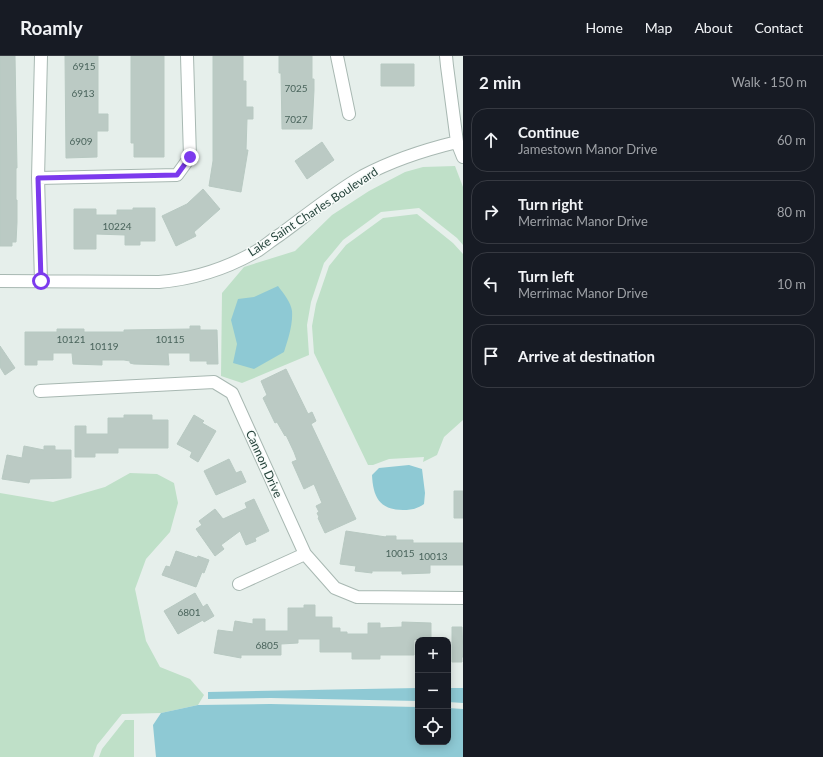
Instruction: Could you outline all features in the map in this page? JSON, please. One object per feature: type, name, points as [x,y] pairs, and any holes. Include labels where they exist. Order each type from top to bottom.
[{"type":"street","points":[[41,56],[38,178],[41,281]]},
{"type":"street","points":[[38,178],[177,175],[190,157],[187,56]]},
{"type":"street","points":[[337,56],[349,114]]},
{"type":"street","points":[[446,56],[446,66],[457,142],[463,157]]},
{"type":"street","name":"Lake Saint Charles Boulevard","points":[[0,281],[159,282],[200,276],[230,265],[258,251],[327,200],[362,177],[391,162],[428,149],[457,142]]},
{"type":"street","name":"Cannon Drive","points":[[40,391],[214,382],[232,393],[305,554],[335,588],[357,597],[463,598]]},
{"type":"street","points":[[239,584],[305,554]]},
{"type":"green space","points":[[455,166],[463,187],[463,245],[457,238],[419,208],[381,212],[343,240],[324,263],[311,302],[307,325],[309,355],[242,383],[221,376],[222,293],[244,267],[295,251],[332,215],[369,191],[405,172],[423,167]]},
{"type":"green space","points":[[417,214],[453,243],[463,254],[463,420],[444,437],[437,455],[423,462],[424,457],[389,459],[373,465],[368,465],[314,353],[312,326],[316,304],[329,266],[346,245],[383,218]]},
{"type":"green space","points":[[130,473],[157,474],[174,483],[178,503],[170,532],[146,559],[135,589],[146,641],[160,667],[190,679],[204,695],[198,705],[161,713],[122,714],[97,745],[93,757],[0,757],[0,493],[53,502],[105,487]]},
{"type":"green space","points":[[125,720],[134,720],[134,757],[99,757],[102,749]]},
{"type":"water","points":[[278,286],[288,301],[292,311],[291,327],[284,352],[254,369],[233,363],[237,344],[231,320],[238,299],[254,297]]},
{"type":"water","points":[[409,465],[422,469],[425,493],[424,504],[409,510],[388,507],[379,500],[376,495],[372,475],[379,468]]},
{"type":"water","points":[[415,688],[415,701],[271,698],[208,699],[208,692]]},
{"type":"water","points":[[451,688],[463,688],[463,703],[451,702]]},
{"type":"water","points":[[270,704],[415,707],[415,745],[451,745],[451,708],[463,709],[463,757],[156,757],[153,725],[161,713],[198,705]]},
{"type":"building","points":[[0,56],[15,56],[17,222],[16,242],[12,242],[12,246],[0,246]]},
{"type":"building","points":[[65,56],[98,56],[98,114],[108,114],[108,131],[97,131],[97,157],[66,158]]},
{"type":"building","points":[[131,56],[164,56],[164,157],[134,157],[134,143],[131,143]]},
{"type":"building","points":[[213,56],[243,56],[243,81],[246,81],[246,107],[253,107],[253,119],[247,119],[246,150],[248,150],[241,192],[209,186],[213,161]]},
{"type":"building","points":[[279,56],[312,56],[312,79],[314,79],[314,90],[312,129],[282,129],[281,73],[279,73]]},
{"type":"building","points":[[381,64],[414,64],[414,86],[381,86]]},
{"type":"building","points":[[322,142],[334,160],[307,179],[295,161]]},
{"type":"building","points":[[203,189],[220,209],[194,232],[196,236],[176,246],[162,216],[187,204]]},
{"type":"building","points":[[133,208],[155,208],[155,241],[140,241],[140,245],[125,245],[125,235],[96,234],[96,249],[74,249],[74,209],[96,209],[96,215],[117,215],[117,210],[133,210]]},
{"type":"building","points":[[190,326],[200,326],[200,330],[217,330],[218,364],[207,364],[207,361],[190,361],[190,353],[168,353],[169,365],[134,364],[130,363],[130,361],[124,360],[102,360],[102,365],[73,364],[72,353],[53,353],[53,360],[37,360],[37,365],[25,365],[25,332],[57,332],[57,329],[84,329],[84,332],[124,332],[124,330],[190,329]]},
{"type":"building","points":[[0,346],[15,368],[5,375],[0,367]]},
{"type":"building","points":[[286,369],[308,414],[312,412],[316,421],[311,424],[356,519],[325,533],[318,518],[317,513],[319,512],[316,506],[322,503],[314,484],[304,489],[292,462],[297,460],[294,452],[286,435],[285,436],[277,422],[275,423],[263,398],[267,395],[261,381]]},
{"type":"building","points":[[124,415],[152,415],[152,420],[168,420],[168,448],[118,448],[118,453],[95,453],[95,457],[75,457],[75,426],[86,426],[86,434],[108,434],[108,418],[124,418]]},
{"type":"building","points":[[194,415],[204,421],[202,423],[216,431],[198,462],[190,457],[192,452],[177,444]]},
{"type":"building","points":[[24,446],[44,450],[44,446],[55,446],[55,450],[71,450],[71,478],[30,479],[29,483],[2,479],[7,455],[22,458]]},
{"type":"building","points":[[229,459],[236,473],[241,471],[246,482],[216,495],[204,471]]},
{"type":"building","points":[[454,491],[463,491],[463,518],[454,518]]},
{"type":"building","points":[[254,499],[269,531],[255,538],[256,541],[246,545],[240,531],[221,545],[224,549],[215,556],[196,529],[202,525],[199,521],[215,509],[223,519],[247,508],[245,503]]},
{"type":"building","points":[[346,531],[386,537],[396,536],[396,540],[413,540],[413,543],[463,543],[463,565],[430,565],[430,573],[402,574],[402,571],[372,571],[372,573],[355,571],[356,566],[340,564]]},
{"type":"building","points":[[176,551],[197,558],[198,556],[209,560],[196,587],[162,575],[166,566],[170,567]]},
{"type":"building","points":[[195,593],[203,607],[207,604],[214,616],[204,622],[203,620],[178,634],[164,611]]},
{"type":"building","points":[[304,605],[315,605],[315,617],[332,617],[332,628],[340,628],[340,632],[347,632],[347,634],[368,634],[368,623],[380,623],[380,628],[402,627],[402,622],[431,623],[431,637],[415,637],[414,655],[380,655],[380,659],[352,659],[352,652],[320,652],[320,639],[298,639],[298,643],[281,644],[281,655],[241,655],[241,658],[214,653],[218,630],[233,632],[235,621],[253,624],[253,619],[265,619],[265,631],[288,631],[288,608],[304,608]]},
{"type":"building","points":[[452,627],[462,627],[462,662],[452,662]]},
{"type":"route","points":[[41,281],[38,178],[177,175],[190,157]]}]
